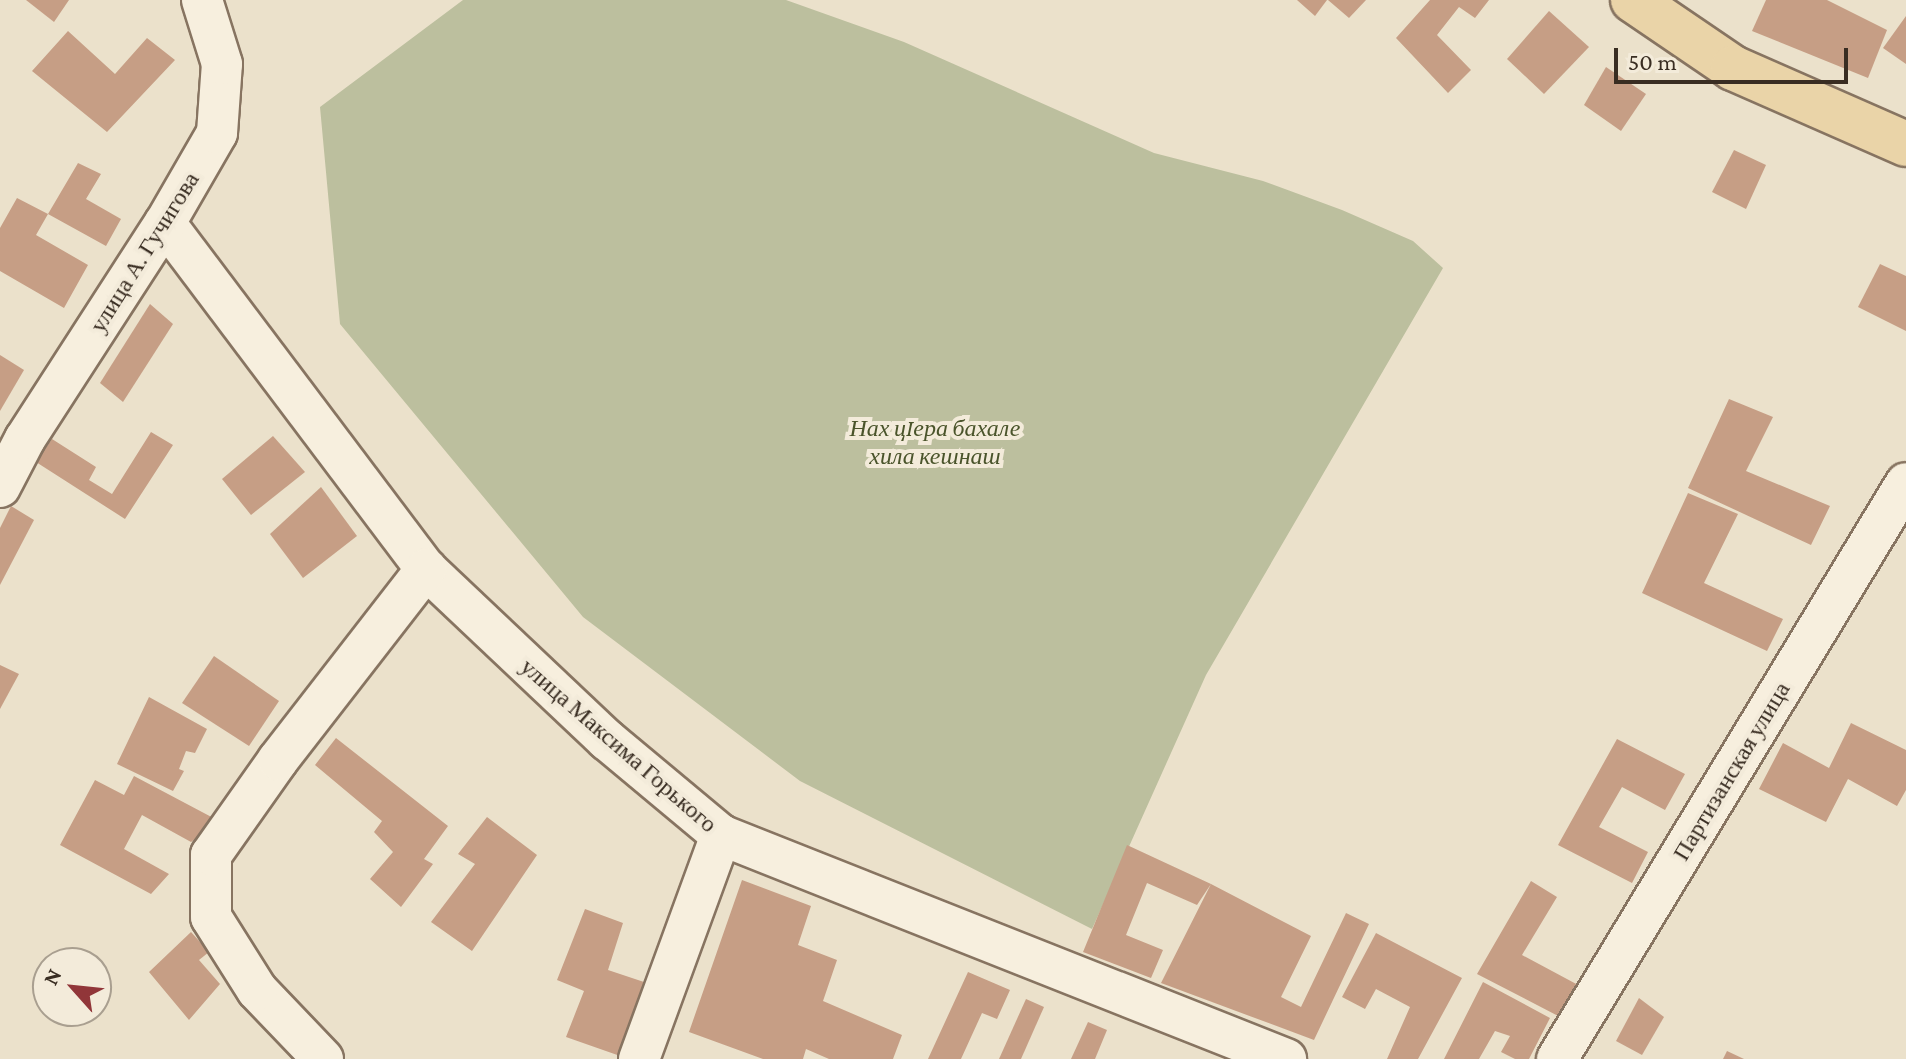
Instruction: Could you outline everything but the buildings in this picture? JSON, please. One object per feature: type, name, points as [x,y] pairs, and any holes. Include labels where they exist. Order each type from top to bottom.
[{"type":"main road","points":[[1633,0],[1733,68],[1906,144]]},
{"type":"street","name":"улица А. Гучигова","points":[[0,487],[25,439],[165,223],[217,133],[222,64],[202,0]]},
{"type":"street","name":"улица Максима Горького","points":[[165,223],[426,569],[607,740],[721,835],[1286,1059]]},
{"type":"street","name":"Партизанская улица","points":[[1557,1059],[1906,483]]},
{"type":"street","points":[[323,1059],[257,990],[211,917],[211,855],[278,760],[426,569]]},
{"type":"street","points":[[639,1059],[721,835]]},
{"type":"green space","name":"Нах цIера бахале хила кешнаш","points":[[463,0],[786,0],[904,42],[1154,153],[1263,181],[1342,210],[1413,241],[1443,268],[1206,675],[1092,929],[800,781],[583,617],[340,324],[320,107]]}]
